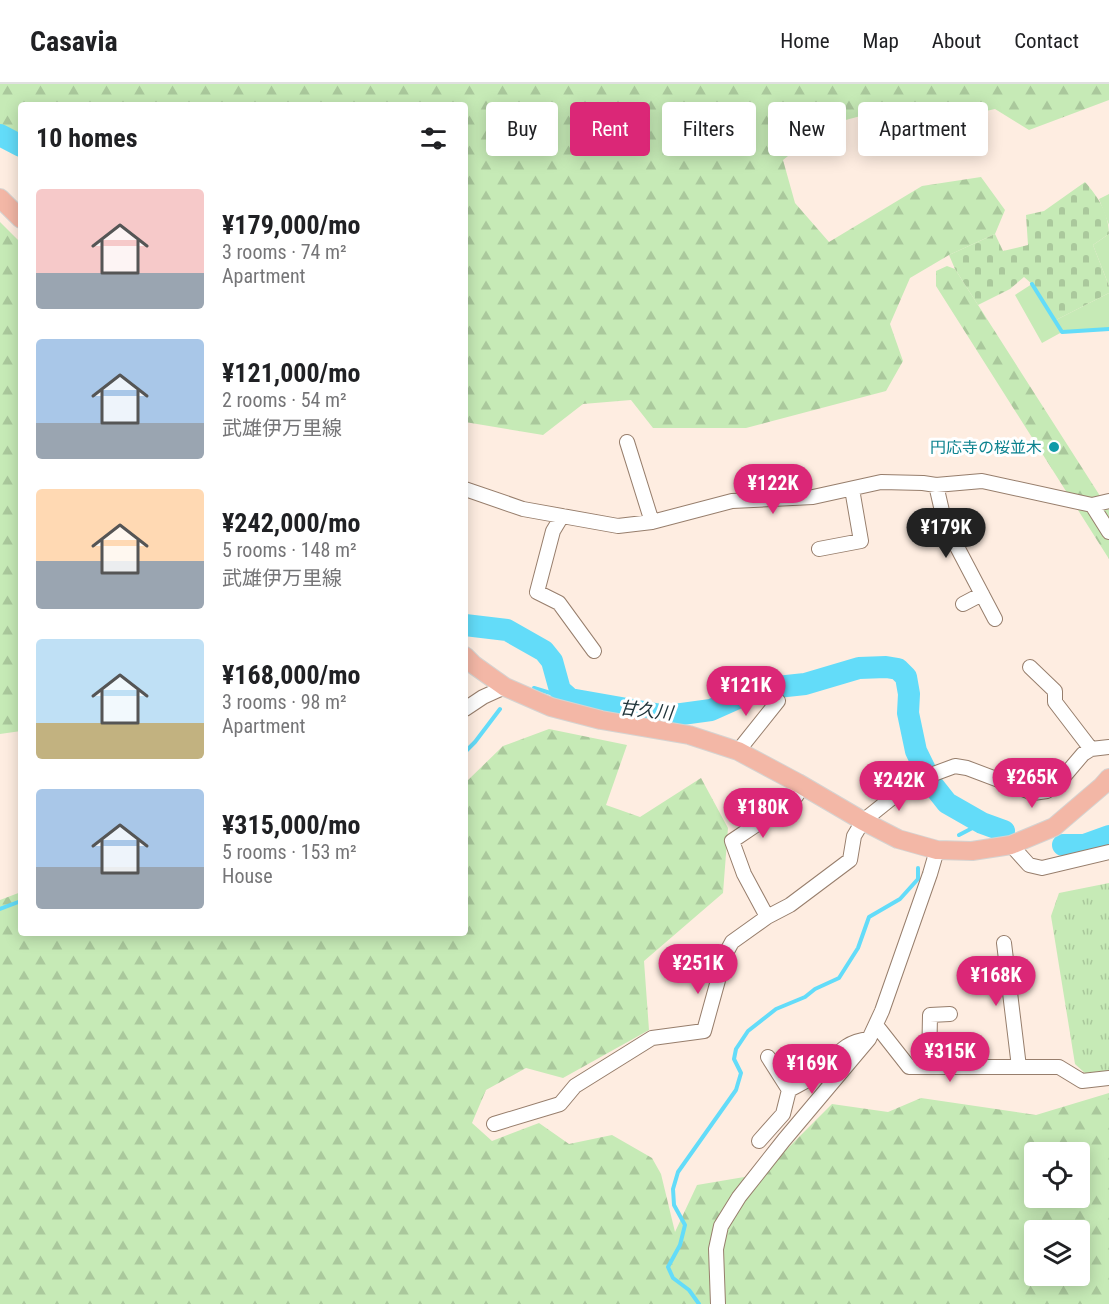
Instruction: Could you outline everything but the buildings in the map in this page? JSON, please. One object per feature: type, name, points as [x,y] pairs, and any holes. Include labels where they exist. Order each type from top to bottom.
[{"type":"main road","points":[[0,198],[18,216]]},
{"type":"main road","points":[[468,659],[505,687],[550,707],[601,720],[689,735],[738,751],[898,839],[937,850],[972,851],[1011,845],[1054,826],[1107,785]]},
{"type":"street","points":[[627,442],[652,522]]},
{"type":"street","points":[[468,490],[523,509],[618,526],[652,522],[732,501],[813,497],[881,482],[936,485],[982,481],[1092,505],[1109,501]]},
{"type":"street","points":[[936,485],[945,524],[995,619]]},
{"type":"street","points":[[819,549],[861,541],[852,489]]},
{"type":"street","points":[[1092,505],[1109,532]]},
{"type":"street","points":[[562,516],[553,531],[537,592],[559,603],[594,651]]},
{"type":"street","points":[[963,604],[982,594]]},
{"type":"street","points":[[1030,667],[1055,691],[1055,702],[1091,749]]},
{"type":"street","points":[[468,707],[505,687]]},
{"type":"street","points":[[738,751],[778,702]]},
{"type":"street","points":[[494,1124],[560,1104],[574,1086],[652,1038],[704,1031],[725,956],[732,942],[767,917],[790,905],[850,860],[854,836],[863,821],[903,789],[920,779],[955,766],[968,768],[1033,793],[1047,791],[1060,781],[1083,754],[1091,749],[1109,747]]},
{"type":"street","points":[[765,913],[744,874],[732,841],[790,802],[796,795],[798,783]]},
{"type":"street","points":[[1011,845],[1029,865],[1042,868],[1109,852]]},
{"type":"street","points":[[718,1304],[716,1249],[721,1226],[728,1213],[784,1140],[868,1039],[876,1025],[937,850]]},
{"type":"street","points":[[1005,944],[1019,1067]]},
{"type":"street","points":[[929,1067],[930,1015],[950,1014]]},
{"type":"street","points":[[876,1025],[909,1067],[1059,1067],[1082,1081],[1109,1078]]},
{"type":"street","points":[[759,1141],[783,1114],[789,1090],[820,1072],[843,1047],[868,1039]]},
{"type":"street","points":[[768,1057],[789,1090]]},
{"type":"green space","points":[[0,84],[1109,84],[1109,100],[1029,130],[995,109],[988,111],[988,102],[858,102],[858,117],[846,120],[846,102],[768,102],[768,156],[788,156],[783,160],[795,203],[829,242],[922,186],[981,177],[1005,210],[995,234],[949,255],[910,278],[890,324],[903,361],[886,391],[746,428],[653,428],[631,400],[583,404],[543,435],[468,422],[468,102],[18,102],[18,151],[0,141]]},
{"type":"green space","points":[[1085,182],[1105,212],[1109,226],[1109,234],[1093,245],[1109,286],[1109,293],[1054,321],[1032,284],[1024,277],[1010,289],[978,305],[955,269],[949,255],[995,234],[1003,251],[1028,245],[1026,215],[1044,211]]},
{"type":"green space","points":[[1109,194],[1109,225],[1099,199]]},
{"type":"green space","points":[[0,222],[18,240],[18,731],[0,734]]},
{"type":"green space","points":[[1109,234],[1109,286],[1093,245]]},
{"type":"green space","name":"円応寺の桜並木","points":[[947,266],[955,269],[1109,510],[1109,559],[936,286],[936,271]]},
{"type":"green space","points":[[1032,284],[1054,321],[1109,293],[1109,329],[1062,332],[1042,343],[1015,295]]},
{"type":"green space","points":[[549,729],[627,745],[606,805],[640,817],[701,778],[728,828],[723,893],[644,961],[649,1030],[563,1078],[526,1068],[486,1090],[472,1123],[492,1141],[539,1123],[569,1144],[612,1135],[652,1158],[661,1174],[675,1232],[697,1185],[762,1174],[832,1104],[888,1112],[921,1098],[1036,1115],[1109,1093],[1109,1304],[0,1304],[0,900],[18,893],[18,936],[468,936],[468,780],[503,746]]},
{"type":"green space","points":[[1109,883],[1109,1073],[1087,1075],[1075,1064],[1051,916],[1059,893]]},
{"type":"waterway","name":"甘久川","points":[[0,135],[18,144]]},
{"type":"waterway","points":[[1032,284],[1062,332],[1109,329]]},
{"type":"waterway","name":"甘久川","points":[[468,625],[507,630],[544,651],[552,661],[560,690],[570,699],[667,716],[711,710],[758,689],[805,684],[859,668],[898,669],[906,677],[909,694],[908,713],[916,751],[932,784],[947,803],[982,823],[1004,831]]},
{"type":"waterway","points":[[534,688],[570,699]]},
{"type":"waterway","points":[[468,749],[500,709]]},
{"type":"waterway","points":[[959,835],[982,823]]},
{"type":"waterway","name":"甘久川","points":[[1063,845],[1084,845],[1109,836]]},
{"type":"waterway","points":[[699,1304],[689,1290],[673,1278],[668,1267],[680,1245],[685,1225],[674,1205],[673,1189],[678,1172],[736,1090],[741,1073],[734,1059],[736,1049],[748,1031],[776,1009],[805,997],[815,989],[839,978],[858,948],[869,917],[900,899],[918,879],[918,868]]},
{"type":"waterway","points":[[0,909],[18,902]]},
{"type":"place","name":"円応寺の桜並木","points":[[1054,447]]}]
